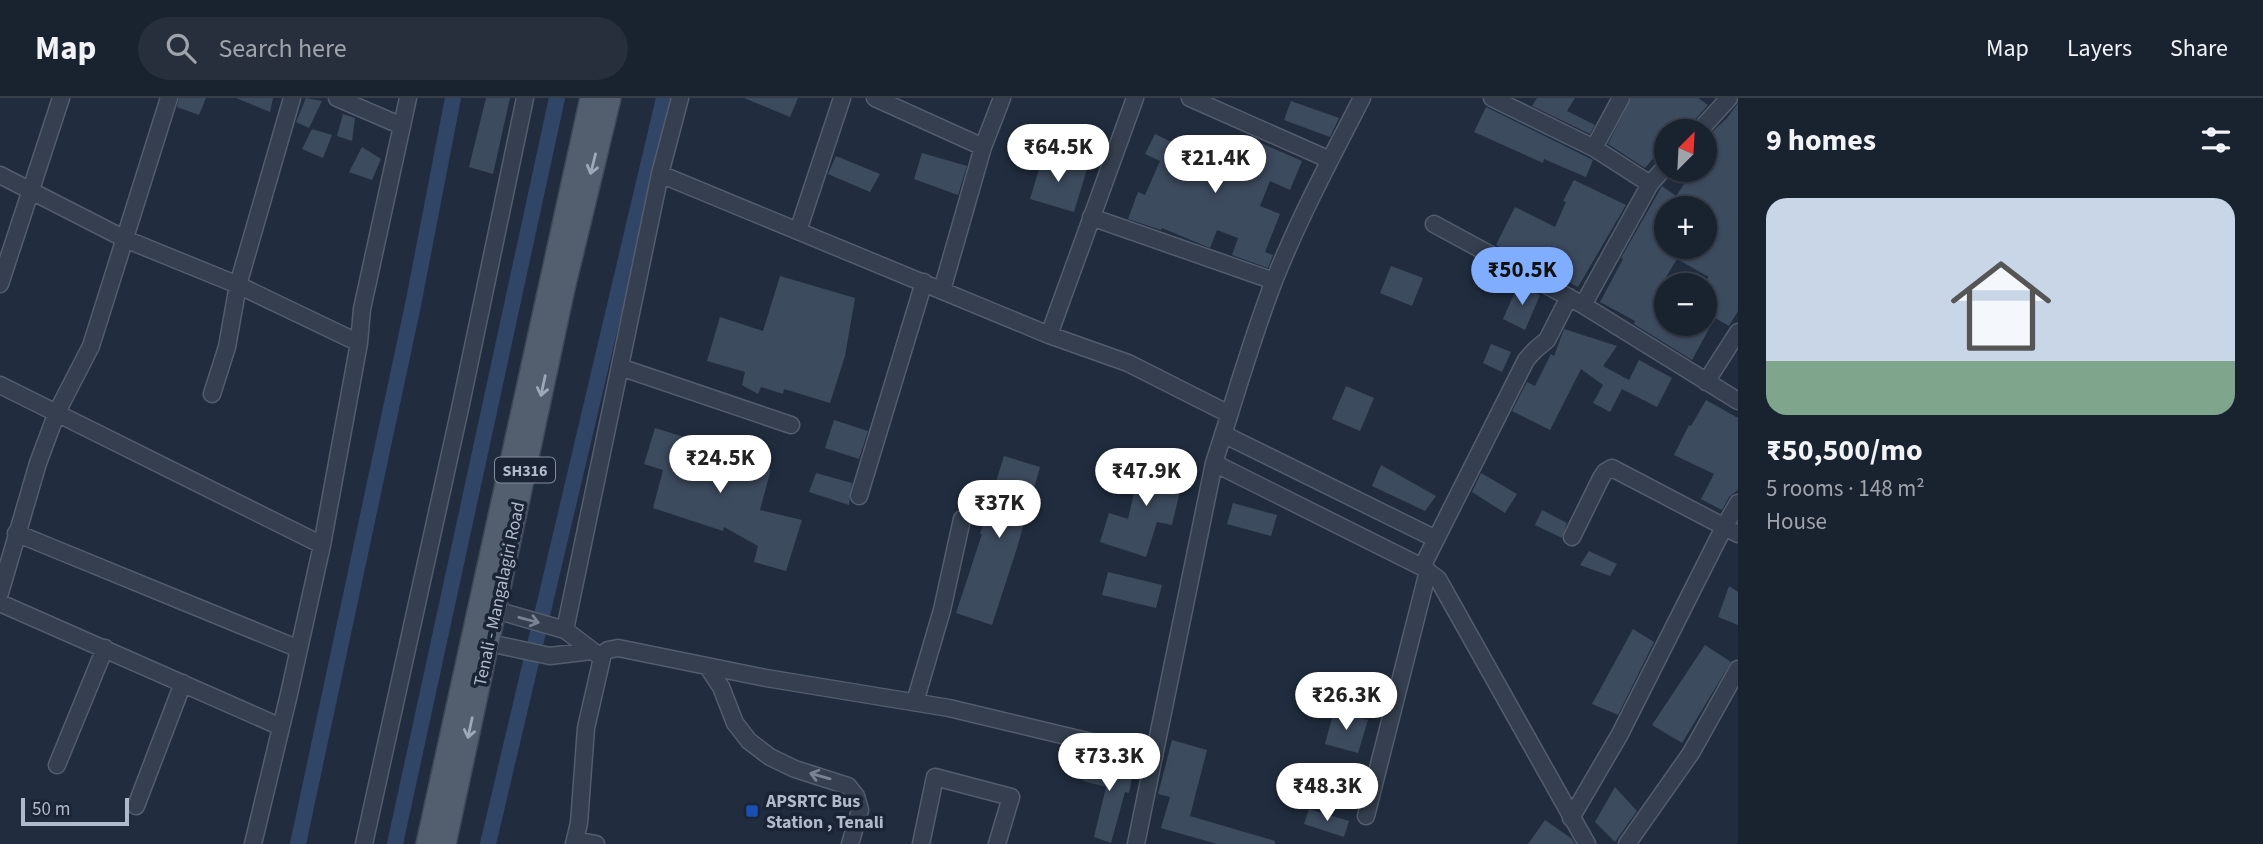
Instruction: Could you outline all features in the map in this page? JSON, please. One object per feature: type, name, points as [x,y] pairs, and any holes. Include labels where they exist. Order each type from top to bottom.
[{"type":"main road","name":"Tenali - Mangalagiri Road","points":[[492,609],[591,98]]},
{"type":"main road","name":"Tenali - Mangalagiri Road","points":[[445,844],[492,609],[610,98]]},
{"type":"main road","name":"Tenali - Mangalagiri Road","points":[[427,844],[485,642]]},
{"type":"street","points":[[0,284],[61,98]]},
{"type":"street","points":[[0,593],[38,463],[58,412],[91,346],[169,98]]},
{"type":"street","points":[[212,394],[227,347],[239,285],[292,98]]},
{"type":"street","points":[[337,98],[402,126]]},
{"type":"street","points":[[253,844],[322,545],[359,342],[362,309],[408,98]]},
{"type":"street","points":[[364,844],[439,509],[525,98]]},
{"type":"street","points":[[561,629],[660,174],[680,98]]},
{"type":"street","points":[[798,231],[842,98]]},
{"type":"street","points":[[875,98],[983,147]]},
{"type":"street","points":[[942,290],[983,147],[1002,98]]},
{"type":"street","points":[[1049,335],[1135,98]]},
{"type":"street","points":[[1190,98],[1330,160]]},
{"type":"street","points":[[1136,844],[1214,463],[1274,281],[1362,98]]},
{"type":"street","points":[[1492,98],[1525,105],[1650,184]]},
{"type":"street","points":[[1594,148],[1621,98]]},
{"type":"street","points":[[1710,119],[1729,98]]},
{"type":"street","points":[[0,174],[125,239],[239,285],[359,342]]},
{"type":"street","points":[[660,174],[1049,335],[1128,362],[1229,414]]},
{"type":"street","points":[[1366,816],[1425,566],[1434,541],[1526,360],[1547,340],[1576,301],[1654,180]]},
{"type":"street","points":[[1091,217],[1274,281]]},
{"type":"street","points":[[1434,224],[1576,301],[1738,401]]},
{"type":"street","points":[[859,496],[924,282]]},
{"type":"street","points":[[1706,382],[1738,332]]},
{"type":"street","points":[[620,367],[791,425]]},
{"type":"street","points":[[0,385],[322,545]]},
{"type":"street","points":[[1223,434],[1434,541]]},
{"type":"street","points":[[1214,463],[1425,566],[1443,586],[1587,844]]},
{"type":"street","points":[[1572,537],[1601,478],[1612,468],[1731,531]]},
{"type":"street","points":[[1571,818],[1731,531],[1738,503]]},
{"type":"street","points":[[915,702],[942,610],[962,519]]},
{"type":"street","points":[[16,533],[299,649]]},
{"type":"street","points":[[0,603],[281,727]]},
{"type":"street","points":[[492,609],[561,629],[596,653],[601,664],[586,728],[579,824],[574,842],[596,844]]},
{"type":"street","points":[[485,642],[550,656],[596,653],[618,648],[766,678],[949,708],[1154,757]]},
{"type":"street","points":[[57,765],[105,648]]},
{"type":"street","points":[[707,666],[721,687],[735,723],[749,741],[770,757],[795,769],[848,786],[856,796],[860,810],[850,844]]},
{"type":"street","points":[[1627,844],[1690,752],[1738,669]]},
{"type":"street","points":[[136,806],[183,683]]},
{"type":"street","points":[[921,844],[935,777],[1011,797],[997,844]]},
{"type":"building","points":[[179,98],[206,98],[199,115],[177,107]]},
{"type":"building","points":[[236,98],[273,98],[270,112]]},
{"type":"building","points":[[306,98],[322,101],[309,128],[296,122]]},
{"type":"building","points":[[486,98],[510,98],[493,174],[469,167]]},
{"type":"building","points":[[744,98],[798,98],[790,117]]},
{"type":"building","points":[[1537,98],[1575,98],[1567,111],[1595,125],[1590,134],[1532,106]]},
{"type":"building","points":[[1631,98],[1698,98],[1708,105],[1695,119],[1654,119],[1654,158],[1645,168],[1608,144]]},
{"type":"building","points":[[1291,101],[1339,118],[1330,137],[1284,120]]},
{"type":"building","points":[[1738,103],[1738,311],[1729,326],[1717,319],[1717,273],[1702,273],[1677,259],[1717,259],[1717,196],[1676,196],[1686,182],[1717,182],[1717,128]]},
{"type":"building","points":[[1486,107],[1593,160],[1586,177],[1544,159],[1543,163],[1474,132]]},
{"type":"building","points":[[343,114],[355,118],[352,141],[337,136]]},
{"type":"building","points":[[312,129],[332,135],[323,158],[302,149]]},
{"type":"building","points":[[1155,134],[1180,146],[1184,138],[1244,162],[1254,140],[1302,161],[1290,190],[1270,181],[1260,206],[1280,214],[1265,252],[1273,255],[1268,268],[1232,255],[1238,238],[1217,230],[1210,248],[1162,228],[1161,230],[1128,219],[1138,192],[1145,195],[1160,161],[1145,154]]},
{"type":"building","points":[[362,147],[381,159],[372,180],[349,172]]},
{"type":"building","points":[[922,153],[967,166],[958,195],[914,179]]},
{"type":"building","points":[[836,156],[880,174],[870,192],[828,174]]},
{"type":"building","points":[[1043,156],[1087,169],[1074,212],[1030,199]]},
{"type":"building","points":[[1574,180],[1626,205],[1578,287],[1496,245],[1515,207],[1555,227],[1566,202],[1563,201]]},
{"type":"building","points":[[1662,186],[1676,196],[1656,196]]},
{"type":"building","points":[[1654,200],[1654,259],[1677,259],[1668,273],[1654,273],[1654,336],[1705,336],[1692,360],[1634,324],[1635,321],[1600,302],[1623,259],[1621,258]]},
{"type":"building","points":[[1391,266],[1423,278],[1412,306],[1380,293]]},
{"type":"building","points":[[780,276],[855,298],[845,356],[830,403],[784,389],[783,394],[761,387],[758,394],[742,385],[745,372],[707,361],[720,317],[763,331]]},
{"type":"building","points":[[1518,285],[1540,295],[1525,330],[1503,319]]},
{"type":"building","points":[[1564,329],[1617,346],[1603,366],[1629,380],[1639,360],[1672,378],[1657,407],[1622,389],[1610,412],[1593,403],[1603,385],[1581,369],[1550,430],[1512,411],[1527,382],[1535,386],[1551,354],[1554,356]]},
{"type":"building","points":[[1491,344],[1511,352],[1502,372],[1483,363]]},
{"type":"building","points":[[1346,386],[1374,398],[1360,431],[1332,419]]},
{"type":"building","points":[[1706,400],[1738,418],[1738,490],[1729,497],[1722,510],[1701,499],[1714,474],[1674,455],[1689,425],[1691,426]]},
{"type":"building","points":[[834,420],[868,431],[859,459],[825,448]]},
{"type":"building","points":[[655,428],[726,450],[724,455],[771,469],[760,510],[802,520],[786,571],[754,562],[758,546],[724,527],[723,531],[653,508],[663,470],[644,464]]},
{"type":"building","points":[[1004,456],[1040,467],[992,625],[956,613]]},
{"type":"building","points":[[1142,459],[1185,469],[1172,525],[1157,522],[1146,557],[1100,542],[1109,513],[1128,519]]},
{"type":"building","points":[[1381,465],[1436,496],[1425,511],[1372,486]]},
{"type":"building","points":[[816,473],[852,483],[849,505],[809,492]]},
{"type":"building","points":[[1481,473],[1517,494],[1505,513],[1472,492]]},
{"type":"building","points":[[1233,503],[1277,515],[1271,536],[1227,524]]},
{"type":"building","points":[[1542,510],[1567,523],[1562,538],[1535,525]]},
{"type":"building","points":[[1589,551],[1617,564],[1610,576],[1580,565]]},
{"type":"building","points":[[1108,572],[1162,585],[1156,608],[1102,595]]},
{"type":"building","points":[[1729,586],[1738,592],[1738,625],[1718,617]]},
{"type":"building","points":[[1633,629],[1654,642],[1618,715],[1592,704]]},
{"type":"building","points":[[1705,645],[1731,662],[1682,743],[1652,725]]},
{"type":"building","points":[[1334,711],[1368,720],[1358,753],[1325,744]]},
{"type":"building","points":[[1172,740],[1207,750],[1190,816],[1275,841],[1275,844],[1217,844],[1161,828],[1170,797],[1158,794]]},
{"type":"building","points":[[1087,757],[1134,768],[1129,793],[1125,792],[1111,843],[1094,837],[1106,787],[1083,781]]},
{"type":"building","points":[[1615,787],[1637,811],[1615,842],[1595,822]]},
{"type":"building","points":[[1309,809],[1349,821],[1344,837],[1304,824]]},
{"type":"building","points":[[1545,820],[1572,839],[1575,844],[1528,844]]},
{"type":"waterway","points":[[298,844],[413,305],[453,98]]},
{"type":"waterway","points":[[395,844],[557,98]]},
{"type":"waterway","points":[[488,844],[664,98]]},
{"type":"place","name":"APSRTC Bus Station , Tenali","points":[[752,811]]}]
